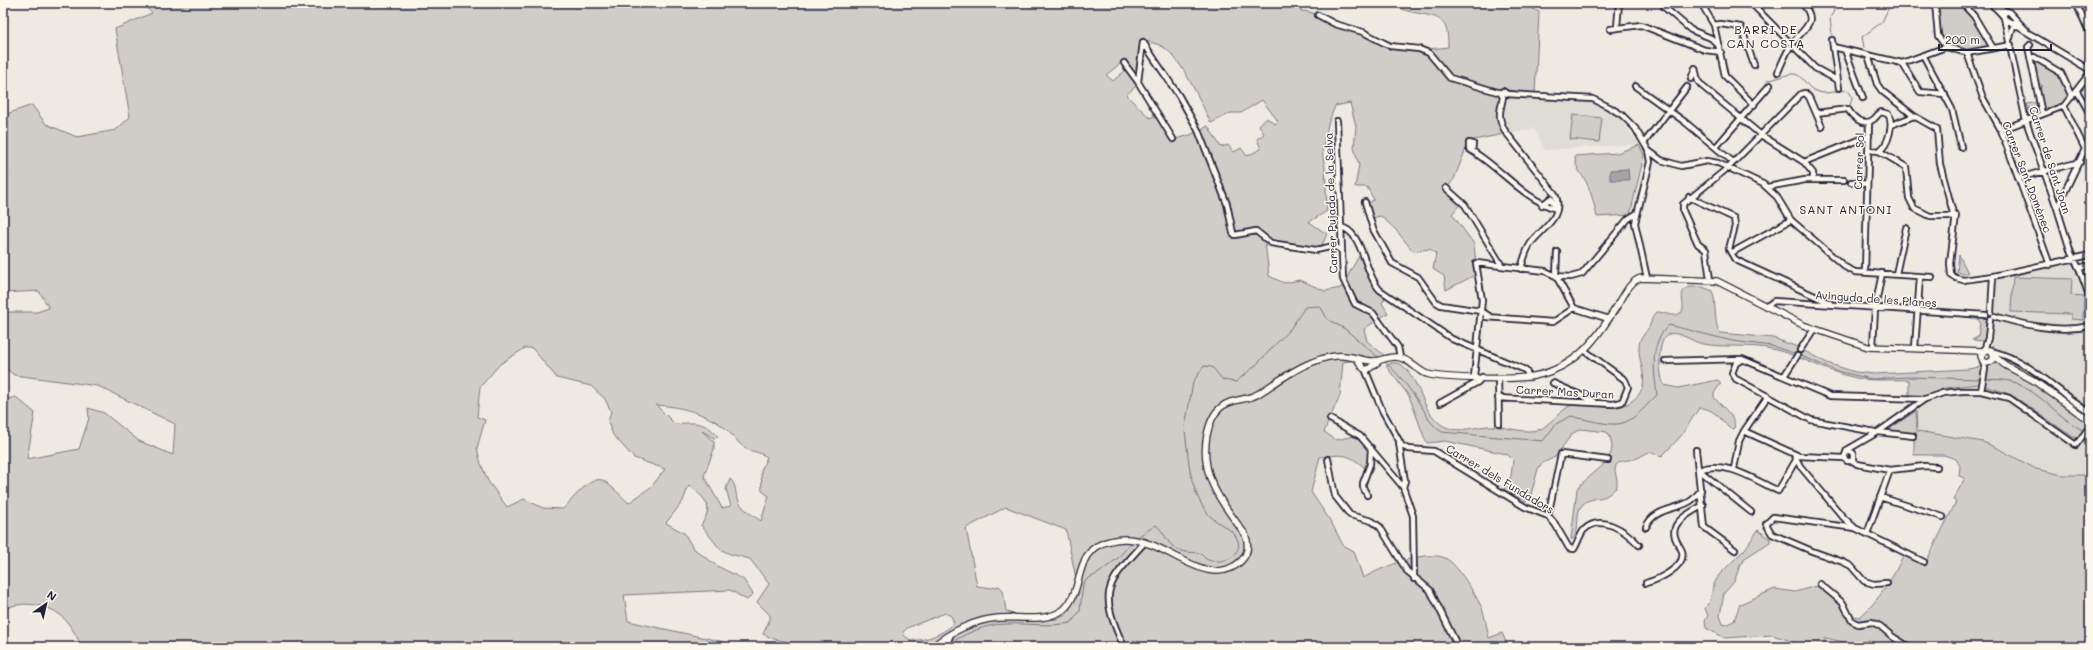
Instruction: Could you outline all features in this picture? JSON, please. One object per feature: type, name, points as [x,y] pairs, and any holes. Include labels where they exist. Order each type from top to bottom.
[{"type":"main road","points":[[932,647],[951,634],[990,619],[1041,617],[1058,613],[1065,607],[1070,599],[1082,565],[1093,550],[1108,541],[1137,540],[1145,542],[1204,569],[1224,570],[1242,560],[1247,552],[1247,539],[1213,488],[1207,470],[1205,448],[1208,428],[1213,416],[1224,404],[1255,395],[1278,380],[1320,360],[1336,356],[1357,359],[1367,364],[1392,357],[1400,357],[1432,375],[1498,378],[1529,377],[1567,364],[1584,350],[1609,319],[1631,285],[1638,279],[1710,280],[1720,282],[1802,325],[1873,347],[1971,351],[1989,355],[2042,385],[2090,421]]},
{"type":"main road","points":[[1971,351],[1982,359]]},
{"type":"main road","points":[[1982,359],[1989,355]]},
{"type":"main road","points":[[1982,359],[1989,355]]},
{"type":"street","points":[[1617,27],[1619,3]]},
{"type":"street","points":[[1662,3],[1664,7],[1691,30],[1711,38],[1719,46]]},
{"type":"street","points":[[1701,3],[1714,26],[1724,73],[1727,79],[1754,105]]},
{"type":"street","points":[[1751,3],[1815,68],[1837,80]]},
{"type":"street","points":[[1778,72],[1791,44],[1808,26],[1810,14],[1802,3]]},
{"type":"street","points":[[1935,3],[1938,36],[1946,47]]},
{"type":"street","points":[[1962,3],[1974,16],[1994,48]]},
{"type":"street","points":[[1992,5],[2002,6],[2005,3],[2008,12],[2021,29],[2090,70]]},
{"type":"street","points":[[2077,3],[2090,34]]},
{"type":"street","points":[[1992,5],[2008,12]]},
{"type":"street","points":[[1992,5],[2005,18],[2014,21],[2034,37]]},
{"type":"street","points":[[2005,18],[2008,12]]},
{"type":"street","points":[[1318,15],[1335,24],[1363,32],[1390,46],[1419,49],[1429,53],[1450,78],[1504,95],[1600,101],[1622,115],[1635,128],[1648,150],[1658,159],[1681,166],[1707,161],[1723,164],[1767,187],[1777,197],[1791,220],[1836,262],[1855,272],[1932,277]]},
{"type":"street","name":"Carrer de Sant Joan","points":[[2005,18],[2026,121],[2057,208],[2071,253],[2079,268]]},
{"type":"street","name":"Carrer de Sant Joan","points":[[2010,44],[2014,21]]},
{"type":"street","points":[[1714,26],[1720,24],[1741,27],[1754,65]]},
{"type":"street","points":[[1610,29],[1641,25],[1705,50],[1720,52]]},
{"type":"street","points":[[2012,31],[2021,29]]},
{"type":"street","points":[[1711,38],[1717,37]]},
{"type":"street","points":[[1832,40],[1839,88]]},
{"type":"street","points":[[1138,82],[1143,42],[1179,96],[1198,130],[1228,204],[1232,234],[1237,235],[1256,231],[1271,243],[1316,250],[1334,246],[1340,250]]},
{"type":"street","points":[[1833,47],[1902,63],[1946,47],[1967,53],[2010,44]]},
{"type":"street","points":[[2030,45],[2028,47],[2042,114]]},
{"type":"street","points":[[1711,50],[1719,46]]},
{"type":"street","points":[[1845,50],[1863,98]]},
{"type":"street","name":"Carrer Sant Domènec","points":[[1967,53],[1983,98],[2001,130],[2050,264]]},
{"type":"street","points":[[1923,55],[1952,109],[1961,147]]},
{"type":"street","points":[[1868,56],[1877,84],[1914,116],[1934,127],[1938,133],[1940,164],[1953,216],[1955,231],[1950,263],[1951,275],[1963,280],[1993,276],[2075,260],[2090,255]]},
{"type":"street","points":[[2034,56],[2061,73],[2072,97]]},
{"type":"street","points":[[1124,63],[1138,82],[1173,139]]},
{"type":"street","points":[[1902,63],[1920,92],[1945,94]]},
{"type":"street","points":[[1691,79],[1695,68],[1698,81],[1702,86],[1761,135],[1804,162],[1813,173],[1813,180]]},
{"type":"street","points":[[2001,130],[2064,106],[2090,73]]},
{"type":"street","points":[[1716,147],[1770,85]]},
{"type":"street","points":[[1635,86],[1716,147],[1733,162]]},
{"type":"street","points":[[1644,143],[1687,87]]},
{"type":"street","points":[[2077,90],[2090,114]]},
{"type":"street","points":[[1710,280],[1706,250],[1698,244],[1683,211],[1683,204],[1689,197],[1729,167],[1798,97],[1805,93],[1809,96],[1822,127]]},
{"type":"street","points":[[1504,95],[1499,114],[1500,121],[1505,131],[1555,194],[1558,200],[1550,225],[1531,244],[1521,269]]},
{"type":"street","points":[[2057,208],[2085,149],[2064,106]]},
{"type":"street","points":[[1816,113],[1848,109],[1856,119],[1863,122],[1869,122],[1878,114],[1884,112],[1890,118],[1891,125],[1887,142],[1884,148],[1879,151]]},
{"type":"street","points":[[1891,125],[1914,116]]},
{"type":"street","name":"Carrer Pujada de la Selva","points":[[1337,121],[1340,250],[1343,279],[1355,304],[1373,313],[1400,350],[1400,357]]},
{"type":"street","name":"Carrer Sol","points":[[1865,272],[1869,122]]},
{"type":"street","points":[[1804,162],[1869,136]]},
{"type":"street","points":[[1647,278],[1635,224],[1636,214],[1650,162],[1648,150]]},
{"type":"street","points":[[1869,150],[1879,151],[1906,167],[1908,198],[1914,208],[1930,216],[1953,216]]},
{"type":"street","points":[[1472,151],[1542,205],[1556,209]]},
{"type":"street","points":[[1723,164],[1724,155]]},
{"type":"street","points":[[1650,162],[1658,159]]},
{"type":"street","points":[[2018,178],[2080,162]]},
{"type":"street","points":[[1767,187],[1791,182],[1844,180]]},
{"type":"street","points":[[1851,182],[1867,184]]},
{"type":"street","points":[[1446,188],[1465,205],[1502,266]]},
{"type":"street","points":[[1689,197],[1734,218],[1735,226],[1729,249],[1734,258],[1743,264],[1833,304]]},
{"type":"street","points":[[1542,205],[1551,198],[1556,209]]},
{"type":"street","points":[[1366,202],[1373,229],[1392,263],[1418,277],[1436,302],[1441,305],[1481,311],[1489,316]]},
{"type":"street","points":[[1474,377],[1482,300],[1476,263],[1545,271],[1556,276],[1571,277],[1582,274],[1628,220],[1636,214]]},
{"type":"street","points":[[1628,220],[1635,224]]},
{"type":"street","points":[[1731,253],[1791,220]]},
{"type":"street","points":[[1340,227],[1346,228],[1355,236],[1372,280],[1380,290],[1452,339],[1523,369],[1529,377]]},
{"type":"street","points":[[1896,274],[1906,228]]},
{"type":"street","points":[[1557,252],[1556,276],[1574,308],[1609,319]]},
{"type":"street","points":[[2090,265],[2079,268],[2090,298]]},
{"type":"street","points":[[1873,347],[1875,308],[1882,273]]},
{"type":"street","points":[[1982,391],[1985,369],[1989,355],[1988,338],[1993,276]]},
{"type":"street","points":[[1915,348],[1920,277]]},
{"type":"street","name":"Avinguda de les Planes","points":[[1767,306],[1774,301],[1833,304],[1990,315],[2061,330],[2073,330],[2090,326]]},
{"type":"street","points":[[1480,317],[1489,316],[1553,322],[1574,308]]},
{"type":"street","points":[[1800,350],[1814,329]]},
{"type":"street","name":"Carrer Mas Duran","points":[[1498,398],[1618,404],[1622,402],[1628,387],[1625,380],[1619,374],[1584,350]]},
{"type":"street","points":[[1989,355],[2015,360],[2033,370],[2090,413]]},
{"type":"street","points":[[1784,376],[1797,356]]},
{"type":"street","points":[[1742,359],[1736,363],[1732,373],[1733,377],[1811,420],[1877,432],[1913,436]]},
{"type":"street","points":[[1665,361],[1742,359],[1830,396],[1903,397],[1925,399]]},
{"type":"street","points":[[1982,359],[1985,369]]},
{"type":"street","points":[[1367,364],[1382,410],[1399,443],[1405,481],[1403,487]]},
{"type":"street","points":[[1440,403],[1478,382],[1482,377]]},
{"type":"street","points":[[1498,378],[1499,423]]},
{"type":"street","points":[[1553,383],[1597,403]]},
{"type":"street","points":[[1844,458],[1848,450],[1877,432],[1911,407],[1925,399],[1943,393],[1982,391],[1998,394],[2015,401],[2076,445],[2090,427]]},
{"type":"street","points":[[1734,469],[1739,441],[1744,430],[1768,396]]},
{"type":"street","points":[[1903,397],[1908,400],[1911,407]]},
{"type":"street","points":[[1330,419],[1360,436],[1403,487],[1413,516],[1414,579]]},
{"type":"street","points":[[1744,430],[1794,454],[1844,458],[1846,461],[1853,461],[1857,464],[1890,470],[1925,466],[1937,467]]},
{"type":"street","name":"Carrer dels Fundadors","points":[[1399,443],[1408,449],[1434,451],[1525,507],[1548,516],[1555,524],[1569,548],[1574,549],[1583,531],[1591,524],[1613,525],[1639,545]]},
{"type":"street","points":[[1367,495],[1363,487],[1363,483],[1370,464],[1371,448]]},
{"type":"street","points":[[1696,450],[1703,505],[1704,527],[1735,550]]},
{"type":"street","points":[[1848,450],[1853,453],[1853,461]]},
{"type":"street","points":[[1548,516],[1561,454],[1608,460]]},
{"type":"street","points":[[1794,454],[1800,466],[1843,517],[1855,528]]},
{"type":"street","points":[[1800,466],[1805,456]]},
{"type":"street","points":[[1328,459],[1335,496],[1350,515],[1372,521],[1380,527],[1407,571],[1414,579],[1430,590],[1458,647]]},
{"type":"street","points":[[1699,470],[1706,467],[1734,469],[1778,491],[1796,460]]},
{"type":"street","points":[[1699,470],[1751,512]]},
{"type":"street","points":[[1868,534],[1890,470]]},
{"type":"street","points":[[1646,527],[1649,520],[1672,507],[1688,503],[1701,490]]},
{"type":"street","points":[[1880,497],[1943,517]]},
{"type":"street","points":[[1646,583],[1659,579],[1674,569],[1681,560],[1682,553],[1674,536],[1674,530],[1677,523],[1703,505]]},
{"type":"street","points":[[1887,583],[1874,584],[1864,581],[1851,566],[1772,534],[1766,524],[1773,517],[1855,528],[1924,562]]},
{"type":"street","points":[[1839,526],[1843,517]]},
{"type":"street","points":[[1124,647],[1109,608],[1108,593],[1119,570],[1145,542]]},
{"type":"street","points":[[1820,584],[1843,603],[1852,622],[1858,624],[1872,622],[1909,647]]},
{"type":"street","points":[[938,647],[948,641],[951,634]]},
{"type":"street","points":[[1995,647],[2000,647]]},
{"type":"shaded area","points":[[141,3],[1300,3],[1301,11],[1354,27],[1400,45],[1421,49],[1448,47],[1448,36],[1443,22],[1438,18],[1399,8],[1390,3],[1523,3],[1539,12],[1535,94],[1507,90],[1497,105],[1504,134],[1469,141],[1454,179],[1446,189],[1461,203],[1452,214],[1474,244],[1477,274],[1446,290],[1444,276],[1433,269],[1436,254],[1430,249],[1413,251],[1396,230],[1381,216],[1372,218],[1368,203],[1374,200],[1367,187],[1355,187],[1359,165],[1354,148],[1356,126],[1350,103],[1335,106],[1328,124],[1322,152],[1325,168],[1327,211],[1309,222],[1327,234],[1318,254],[1265,242],[1269,276],[1284,283],[1300,280],[1325,291],[1341,288],[1360,254],[1373,286],[1386,296],[1382,303],[1388,313],[1364,329],[1367,341],[1385,356],[1343,362],[1340,395],[1324,432],[1336,440],[1354,436],[1371,452],[1369,471],[1356,461],[1346,456],[1336,455],[1320,457],[1311,492],[1331,522],[1343,545],[1354,551],[1363,578],[1381,569],[1415,558],[1436,556],[1445,558],[1455,566],[1471,588],[1482,608],[1489,638],[1502,633],[1508,647],[967,647],[966,644],[960,647],[813,647],[774,639],[763,634],[770,619],[770,615],[757,602],[769,584],[750,559],[730,554],[720,549],[701,525],[708,507],[700,494],[689,485],[683,501],[666,523],[684,533],[693,548],[717,566],[743,579],[753,594],[747,600],[730,590],[624,595],[628,621],[724,642],[729,647],[82,647],[68,623],[60,615],[50,609],[37,605],[22,604],[3,610],[3,400],[16,397],[35,413],[27,459],[79,449],[89,418],[88,408],[104,413],[139,441],[173,455],[175,424],[98,386],[14,375],[3,366],[3,312],[37,312],[49,308],[39,291],[3,293],[3,277],[5,271],[3,269],[3,180],[8,174],[4,115],[32,105],[46,124],[77,137],[116,130],[130,117],[115,29],[152,13]],"holes":[[[1145,41],[1154,43],[1170,52],[1177,60],[1190,81],[1211,123],[1231,113],[1241,113],[1262,100],[1278,121],[1275,124],[1267,118],[1259,125],[1264,134],[1257,139],[1261,149],[1247,156],[1241,148],[1234,152],[1228,145],[1221,147],[1208,126],[1190,135],[1172,140],[1156,115],[1150,118],[1126,95],[1137,85],[1127,69],[1113,81],[1106,75],[1126,59],[1137,78],[1141,43]],[[525,348],[532,348],[557,378],[591,386],[605,399],[611,412],[608,422],[613,435],[634,458],[665,469],[652,486],[629,503],[612,487],[602,480],[597,480],[586,485],[563,509],[543,508],[524,499],[507,507],[488,481],[481,464],[477,448],[485,420],[477,417],[480,387],[500,364]],[[656,405],[692,411],[709,418],[724,427],[744,447],[767,457],[761,471],[762,491],[769,496],[761,521],[742,506],[737,496],[735,486],[730,479],[726,489],[731,506],[722,508],[704,476],[714,449],[714,442],[702,431],[714,438],[718,437],[714,432],[704,425],[693,423],[675,424]],[[1006,507],[1066,530],[1079,593],[1066,615],[1057,619],[1030,621],[1006,611],[1003,590],[999,586],[992,588],[977,586],[966,528]],[[945,613],[951,616],[954,623],[943,632],[919,640],[912,640],[906,637],[903,632],[907,628]]]},
{"type":"shaded area","points":[[1938,3],[1962,3],[1992,46],[1964,50],[1955,49],[1948,46],[1941,31]]},
{"type":"shaded area","points":[[2033,62],[2052,68],[2064,84],[2069,96],[2062,104],[2031,116],[2027,104],[2038,102],[2039,90],[2042,86],[2037,82],[2035,74],[2037,70],[2034,69]]},
{"type":"shaded area","points":[[1514,95],[1598,103],[1621,120],[1639,144],[1545,150],[1534,128],[1510,134],[1504,125],[1502,108],[1505,102]]},
{"type":"shaded area","points":[[1573,115],[1602,118],[1599,142],[1570,139]]},
{"type":"shaded area","points":[[1639,145],[1644,155],[1630,215],[1597,217],[1590,192],[1584,178],[1580,173],[1575,156],[1617,153]]},
{"type":"shaded area","points":[[1628,169],[1629,180],[1610,180],[1610,170]]},
{"type":"shaded area","points":[[1959,255],[1968,273],[1962,274],[1957,271]]},
{"type":"shaded area","points":[[2090,260],[2090,416],[1996,361],[1992,365],[1986,365],[1985,347],[1991,307],[1991,277],[2045,262],[2080,264]]},
{"type":"shaded area","points":[[2013,277],[2072,279],[2071,295],[2084,296],[2083,320],[2071,319],[2071,314],[2011,312]]},
{"type":"shaded area","points":[[1690,287],[1703,287],[1712,291],[1717,325],[1721,333],[1773,338],[1795,346],[1827,363],[1855,372],[1875,374],[1968,369],[1992,365],[1998,356],[2039,377],[2090,416],[2090,440],[2073,437],[2015,397],[1978,384],[1945,388],[1924,397],[1909,396],[1909,380],[1859,379],[1832,371],[1792,355],[1772,349],[1703,344],[1682,335],[1673,333],[1665,337],[1660,350],[1660,366],[1664,385],[1678,388],[1718,380],[1721,383],[1714,393],[1714,397],[1731,416],[1735,425],[1734,429],[1729,428],[1719,417],[1708,409],[1699,408],[1681,436],[1662,456],[1649,452],[1636,458],[1620,462],[1616,466],[1616,488],[1606,496],[1585,502],[1583,504],[1578,512],[1576,535],[1573,539],[1571,539],[1577,489],[1604,464],[1612,450],[1607,432],[1580,429],[1572,434],[1555,457],[1541,464],[1538,469],[1530,498],[1526,502],[1504,489],[1511,476],[1513,460],[1507,454],[1445,441],[1426,442],[1409,396],[1386,366],[1394,363],[1400,364],[1407,370],[1428,410],[1436,420],[1445,427],[1463,430],[1485,426],[1496,426],[1522,431],[1535,431],[1544,427],[1569,406],[1579,404],[1619,407],[1626,405],[1639,395],[1644,382],[1639,354],[1640,340],[1649,328],[1653,316],[1657,312],[1676,315],[1682,312],[1682,294],[1683,291]]},
{"type":"shaded area","points":[[1953,315],[1982,317],[1986,324],[1985,341],[1972,340],[1978,337],[1980,323],[1978,319]]},
{"type":"shaded area","points":[[1966,384],[1978,384],[2004,392],[2015,397],[2073,437],[2090,440],[2090,475],[2063,475],[2036,469],[1983,442],[1917,431],[1916,409],[1924,397],[1945,388]]},
{"type":"shaded area","points":[[1916,411],[1917,431],[1983,442],[2036,469],[2063,475],[2090,475],[2090,647],[2003,647],[1998,645],[1993,647],[1872,647],[1869,640],[1858,645],[1825,638],[1825,647],[1799,647],[1791,641],[1772,635],[1725,638],[1706,628],[1705,620],[1708,616],[1705,608],[1709,604],[1714,584],[1719,575],[1745,549],[1758,530],[1770,539],[1770,542],[1745,558],[1740,565],[1734,582],[1724,593],[1720,616],[1723,624],[1725,625],[1734,621],[1740,604],[1775,589],[1795,592],[1823,584],[1845,602],[1853,616],[1860,617],[1874,603],[1885,588],[1904,555],[1926,562],[1956,502],[1953,500],[1965,478],[1959,476],[1960,466],[1956,459],[1944,455],[1914,455],[1914,435],[1886,431]]},
{"type":"waterway","points":[[1831,3],[1834,11],[1830,18],[1832,35]]},
{"type":"waterway","points":[[1864,47],[1862,37],[1882,22],[1891,3]]},
{"type":"waterway","points":[[1767,80],[1794,74],[1800,77],[1814,91],[1822,93],[1849,91],[1852,97],[1850,106]]},
{"type":"waterway","points":[[1185,427],[1193,382],[1204,366],[1212,367],[1223,380],[1236,382],[1257,364],[1291,328],[1305,307],[1318,306],[1322,309],[1327,319],[1345,329],[1379,358]]},
{"type":"waterway","points":[[1385,362],[1409,388],[1432,423],[1442,432],[1543,441],[1556,424],[1571,416],[1597,422],[1618,424],[1628,421],[1642,410],[1657,395],[1654,357],[1658,340],[1669,325],[1732,341],[1772,346],[1796,354]]},
{"type":"waterway","points":[[1799,355],[1836,371],[1872,379],[1908,377],[1979,379]]},
{"type":"waterway","points":[[1985,379],[2010,381],[2023,386],[2041,398],[2075,426],[2084,431]]},
{"type":"waterway","points":[[1136,538],[1156,525],[1169,543],[1178,550],[1199,553],[1202,554],[1205,559],[1213,561],[1224,560],[1234,556],[1237,552],[1238,541],[1236,537],[1230,530],[1209,515],[1197,496],[1191,475],[1185,431]]},
{"type":"waterway","points":[[945,647],[966,634],[997,624],[1054,625],[1071,623],[1080,611],[1083,584],[1087,579],[1099,573],[1118,558],[1132,542]]},
{"type":"district","name":"BARRI DE CAN COSTA","points":[[1766,37]]},
{"type":"district","name":"SANT ANTONI","points":[[1846,210]]}]
